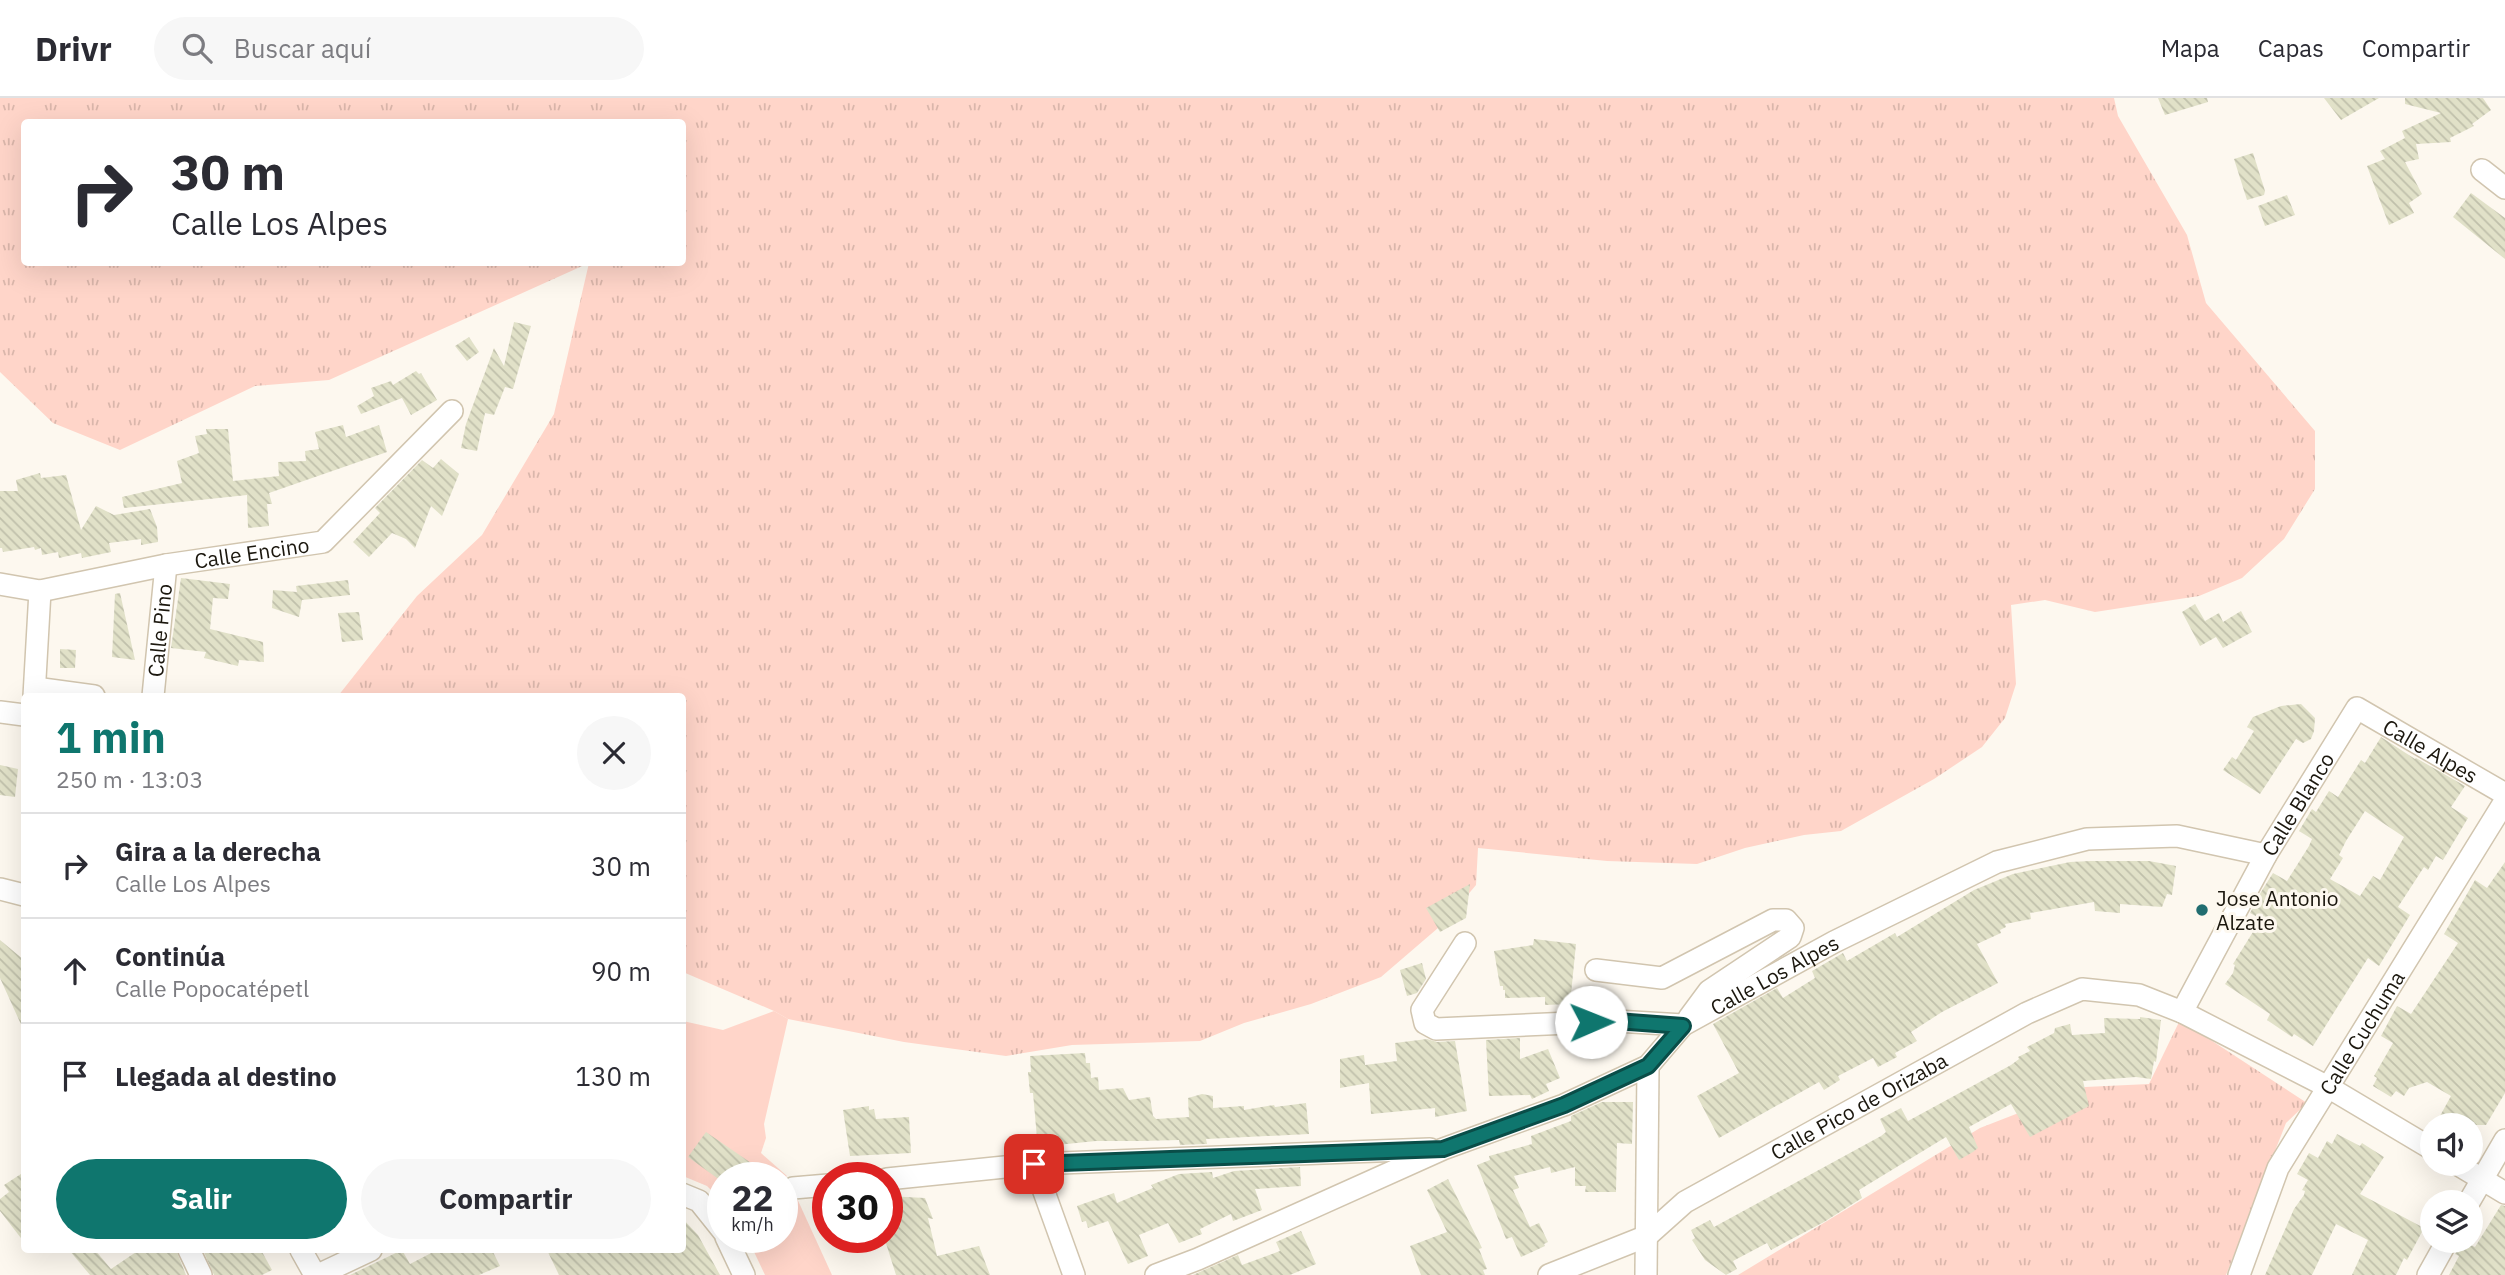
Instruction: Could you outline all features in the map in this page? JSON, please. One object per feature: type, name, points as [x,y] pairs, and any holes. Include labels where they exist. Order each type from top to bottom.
[{"type":"street","points":[[2482,170],[2505,188]]},
{"type":"street","name":"Calle Encino","points":[[40,591],[166,565],[323,542],[452,411]]},
{"type":"street","name":"Calle Pino","points":[[153,693],[166,565]]},
{"type":"street","points":[[0,584],[40,591],[34,692]]},
{"type":"street","name":"Calle Alpes","points":[[2357,708],[2505,794]]},
{"type":"street","name":"Calle Blanco","points":[[2182,1012],[2266,855],[2357,708]]},
{"type":"street","points":[[0,712],[21,715]]},
{"type":"street","name":"Calle Cuchuma","points":[[2239,1275],[2278,1168],[2505,801]]},
{"type":"street","name":"Calle Los Alpes","points":[[1156,1275],[1202,1267],[1443,1149],[1564,1105],[1648,1066],[1683,1026],[1834,942],[1997,862],[2087,839],[2138,837],[2177,836],[2266,855]]},
{"type":"street","points":[[0,889],[21,894]]},
{"type":"street","points":[[1465,943],[1422,1010],[1425,1023],[1436,1029],[1616,1021],[1683,1026],[1709,991],[1790,937],[1793,928],[1786,920],[1773,920],[1662,978],[1596,970]]},
{"type":"street","name":"Calle Pico de Orizaba","points":[[1549,1275],[1647,1236],[1685,1202],[2015,1019],[2082,989],[2139,995],[2182,1012],[2328,1087],[2420,1142]]},
{"type":"street","points":[[1646,1275],[1648,1066]]},
{"type":"street","points":[[2476,1190],[2505,1140]]},
{"type":"street","points":[[903,1177],[1034,1164],[1443,1149]]},
{"type":"street","points":[[1034,1164],[1074,1275]]},
{"type":"street","points":[[2478,1176],[2505,1193]]},
{"type":"street","points":[[686,1196],[699,1201],[707,1211]]},
{"type":"street","points":[[190,1253],[201,1275]]},
{"type":"street","points":[[303,1253],[316,1275],[364,1253]]},
{"type":"street","points":[[734,1253],[744,1275]]},
{"type":"street","points":[[2428,1275],[2440,1253]]},
{"type":"green space","points":[[0,98],[2114,98],[2118,116],[2187,235],[2206,303],[2315,431],[2315,489],[2284,539],[2242,578],[2199,596],[2095,612],[2045,600],[2011,605],[2016,684],[2005,718],[1982,747],[1934,779],[1841,831],[1804,835],[1745,848],[1697,864],[1607,861],[1478,848],[1476,885],[1445,922],[1381,977],[1311,1004],[1244,1023],[1200,1041],[1072,1045],[1006,1056],[904,1042],[788,1019],[686,973],[686,693],[340,693],[417,596],[482,535],[554,414],[588,266],[686,266],[686,119],[21,119],[21,266],[582,266],[329,380],[255,386],[120,450],[53,423],[0,372]]},
{"type":"green space","points":[[774,1011],[788,1019],[764,1124],[766,1138],[761,1153],[771,1162],[707,1162],[707,1186],[686,1177],[686,1022],[723,1030]]},
{"type":"green space","points":[[2180,1020],[2307,1103],[2286,1123],[2226,1275],[1738,1275],[1980,1128],[2085,1087],[2149,1084]]},
{"type":"green space","points":[[798,1201],[812,1231],[812,1253],[822,1253],[832,1275],[765,1275],[755,1253],[798,1253]]},
{"type":"building","points":[[2158,98],[2207,98],[2208,102],[2165,115]]},
{"type":"building","points":[[2324,98],[2379,98],[2341,120]]},
{"type":"building","points":[[2405,98],[2483,98],[2491,110],[2472,124],[2474,126],[2450,138],[2451,142],[2416,144],[2419,159],[2405,162],[2422,194],[2409,203],[2414,213],[2389,225],[2367,166],[2385,159],[2380,151],[2405,138],[2402,131],[2441,113],[2405,104]]},
{"type":"building","points":[[2253,153],[2265,191],[2264,195],[2247,200],[2234,159]]},
{"type":"building","points":[[2471,193],[2505,218],[2505,259],[2453,217]]},
{"type":"building","points":[[2287,195],[2295,215],[2265,226],[2258,206]]},
{"type":"building","points":[[514,322],[531,326],[513,389],[505,387],[494,415],[485,413],[477,451],[461,448],[466,424],[494,348],[504,366]]},
{"type":"building","points":[[469,337],[479,352],[467,361],[455,346]]},
{"type":"building","points":[[416,371],[421,373],[437,400],[411,415],[402,398],[361,414],[357,406],[374,396],[371,388],[391,381],[393,385]]},
{"type":"building","points":[[343,425],[346,437],[379,425],[387,452],[269,493],[272,504],[267,504],[269,526],[248,528],[247,495],[124,508],[122,497],[182,483],[177,461],[199,453],[195,436],[207,434],[206,429],[228,429],[233,481],[279,476],[278,462],[306,461],[305,451],[319,449],[315,432]]},
{"type":"building","points":[[441,459],[459,474],[442,516],[431,506],[415,548],[406,539],[392,533],[369,557],[353,542],[380,513],[375,508],[422,460],[433,468]]},
{"type":"building","points":[[40,473],[41,478],[66,475],[81,530],[96,506],[114,515],[150,509],[157,527],[158,542],[141,545],[141,539],[109,543],[111,552],[82,558],[81,553],[59,558],[58,552],[42,555],[41,548],[35,550],[34,547],[3,552],[0,548],[0,491],[18,491],[16,480]]},
{"type":"building","points":[[181,578],[230,584],[228,599],[213,598],[210,629],[263,642],[264,662],[239,660],[238,666],[204,658],[206,652],[171,648]]},
{"type":"building","points":[[348,580],[350,595],[302,600],[299,617],[272,608],[273,590],[297,592],[296,586]]},
{"type":"building","points":[[120,593],[135,660],[112,657],[115,594]]},
{"type":"building","points":[[2195,604],[2205,621],[2219,613],[2223,622],[2241,611],[2252,632],[2223,648],[2216,637],[2200,646],[2182,612]]},
{"type":"building","points":[[359,612],[363,640],[342,642],[338,613]]},
{"type":"building","points":[[60,649],[76,650],[75,668],[60,668]]},
{"type":"building","points":[[2301,704],[2315,718],[2311,739],[2303,743],[2296,739],[2260,794],[2223,770],[2232,757],[2236,760],[2254,731],[2247,727],[2253,717],[2281,706]]},
{"type":"building","points":[[2381,737],[2465,786],[2451,807],[2468,818],[2443,860],[2436,856],[2428,870],[2424,867],[2398,907],[2410,915],[2379,966],[2368,958],[2313,1046],[2294,1034],[2292,1037],[2267,1020],[2270,1014],[2225,984],[2233,973],[2233,964],[2261,919],[2250,913],[2261,892],[2273,873],[2287,881],[2309,846],[2312,839],[2299,831],[2312,809],[2316,812],[2329,791],[2338,797],[2361,760],[2365,763]],"holes":[[[2365,811],[2404,837],[2380,880],[2373,876],[2360,896],[2330,879],[2343,858],[2339,855],[2346,841]]]},
{"type":"building","points":[[0,765],[18,769],[15,797],[0,795]]},
{"type":"building","points":[[2149,861],[2176,866],[2172,895],[2167,894],[2162,907],[2120,904],[2120,913],[2095,911],[2094,902],[2030,913],[2031,919],[2005,924],[2006,927],[2000,930],[2001,933],[1977,944],[1998,983],[1942,1012],[1911,1032],[1917,1041],[1895,1053],[1897,1057],[1878,1067],[1873,1058],[1838,1076],[1840,1080],[1824,1090],[1819,1082],[1719,1138],[1697,1096],[1739,1073],[1713,1024],[1777,988],[1783,998],[1815,978],[1812,971],[1843,953],[1847,961],[1895,933],[1897,937],[1974,890],[2013,874],[2070,862]]},
{"type":"building","points":[[2505,862],[2505,1093],[2486,1125],[2483,1125],[2483,1113],[2442,1113],[2451,1096],[2427,1082],[2409,1088],[2404,1096],[2396,1091],[2391,1097],[2373,1086],[2377,1078],[2374,1076],[2393,1043],[2381,1036],[2397,1006],[2411,1014],[2458,943],[2444,934],[2475,880],[2487,888]]},
{"type":"building","points":[[1470,884],[1466,918],[1440,932],[1426,908]]},
{"type":"building","points":[[1534,939],[1576,944],[1570,1004],[1545,1005],[1545,997],[1505,998],[1505,990],[1500,986],[1494,951],[1533,945]]},
{"type":"building","points":[[0,940],[21,958],[21,1024],[0,978]]},
{"type":"building","points":[[1422,963],[1426,979],[1417,993],[1407,996],[1400,970]]},
{"type":"building","points":[[2140,1017],[2161,1020],[2151,1079],[2136,1077],[2083,1081],[2089,1106],[2030,1137],[2011,1104],[1969,1127],[1978,1148],[1973,1152],[1959,1160],[1946,1137],[1859,1190],[1862,1198],[1824,1222],[1771,1250],[1767,1243],[1733,1261],[1737,1269],[1726,1275],[1705,1260],[1692,1240],[1695,1238],[1691,1230],[1710,1220],[1714,1227],[1881,1136],[1886,1132],[1880,1119],[1901,1108],[1908,1121],[2011,1065],[2018,1057],[2030,1051],[2027,1047],[2054,1033],[2055,1028],[2070,1024],[2072,1035],[2105,1033],[2104,1018]]},
{"type":"building","points":[[1520,1038],[1520,1059],[1548,1049],[1560,1078],[1546,1084],[1549,1091],[1532,1099],[1530,1095],[1489,1096],[1486,1040]]},
{"type":"building","points":[[1427,1039],[1437,1042],[1455,1041],[1467,1111],[1435,1117],[1435,1108],[1371,1114],[1369,1083],[1340,1088],[1340,1059],[1364,1055],[1365,1065],[1397,1061],[1395,1043]]},
{"type":"building","points":[[1085,1053],[1086,1063],[1090,1063],[1091,1078],[1098,1077],[1099,1090],[1123,1088],[1129,1100],[1150,1097],[1153,1116],[1156,1119],[1189,1117],[1188,1098],[1202,1094],[1213,1096],[1213,1108],[1244,1106],[1244,1110],[1306,1103],[1309,1134],[1206,1139],[1207,1144],[1180,1145],[1179,1140],[1096,1141],[1047,1146],[1046,1137],[1037,1138],[1033,1093],[1030,1093],[1028,1072],[1031,1072],[1030,1056]]},
{"type":"building","points":[[1602,1102],[1633,1102],[1632,1144],[1617,1143],[1616,1192],[1585,1192],[1586,1186],[1575,1186],[1575,1167],[1551,1173],[1550,1167],[1514,1176],[1519,1188],[1513,1190],[1530,1227],[1539,1223],[1548,1242],[1521,1257],[1512,1237],[1506,1239],[1477,1165],[1490,1160],[1489,1156],[1532,1144],[1531,1136],[1571,1121],[1571,1116]]},
{"type":"building","points":[[869,1106],[869,1110],[874,1109],[876,1119],[909,1117],[911,1153],[850,1156],[843,1110]]},
{"type":"building","points":[[706,1132],[750,1162],[707,1162],[707,1171],[688,1157]]},
{"type":"building","points":[[2337,1134],[2360,1146],[2362,1143],[2384,1157],[2360,1194],[2420,1226],[2420,1236],[2396,1275],[2352,1275],[2368,1240],[2336,1224],[2312,1275],[2265,1275],[2294,1209],[2304,1195],[2305,1191],[2302,1190],[2308,1180],[2297,1174],[2309,1153],[2318,1158],[2327,1141],[2332,1144]]},
{"type":"building","points":[[1300,1167],[1301,1186],[1255,1189],[1262,1210],[1233,1221],[1231,1214],[1200,1229],[1202,1234],[1179,1243],[1168,1223],[1139,1235],[1148,1256],[1128,1264],[1108,1221],[1088,1228],[1086,1221],[1082,1222],[1077,1206],[1114,1193],[1117,1203],[1179,1174],[1212,1172],[1213,1178],[1234,1171]]},
{"type":"building","points":[[21,1174],[21,1238],[0,1211],[0,1199],[9,1192],[4,1185]]},
{"type":"building","points":[[1448,1179],[1482,1248],[1479,1249],[1487,1269],[1483,1270],[1485,1275],[1421,1275],[1410,1246],[1447,1232],[1427,1190]]},
{"type":"building","points":[[903,1197],[925,1198],[933,1219],[928,1218],[937,1256],[979,1246],[990,1275],[896,1275],[889,1253],[903,1253]]},
{"type":"building","points":[[2501,1205],[2505,1206],[2505,1275],[2449,1275],[2459,1256],[2456,1253],[2483,1253],[2483,1234]]},
{"type":"building","points":[[686,1222],[698,1235],[720,1275],[559,1275],[548,1253],[686,1253]]},
{"type":"building","points":[[1301,1231],[1316,1264],[1290,1275],[1193,1275],[1238,1255],[1242,1265],[1280,1251],[1276,1242]]},
{"type":"building","points":[[72,1253],[98,1253],[111,1269],[135,1253],[177,1253],[186,1275],[90,1275]]},
{"type":"building","points":[[204,1253],[263,1253],[272,1270],[262,1275],[214,1275]]},
{"type":"building","points":[[396,1253],[404,1253],[410,1264],[431,1253],[494,1253],[500,1266],[479,1275],[350,1275]]},
{"type":"place","name":"Jose Antonio Alzate","points":[[2202,910]]},
{"type":"route","points":[[1034,1164],[1443,1149],[1564,1105],[1648,1066],[1683,1026],[1591,1022]]}]
